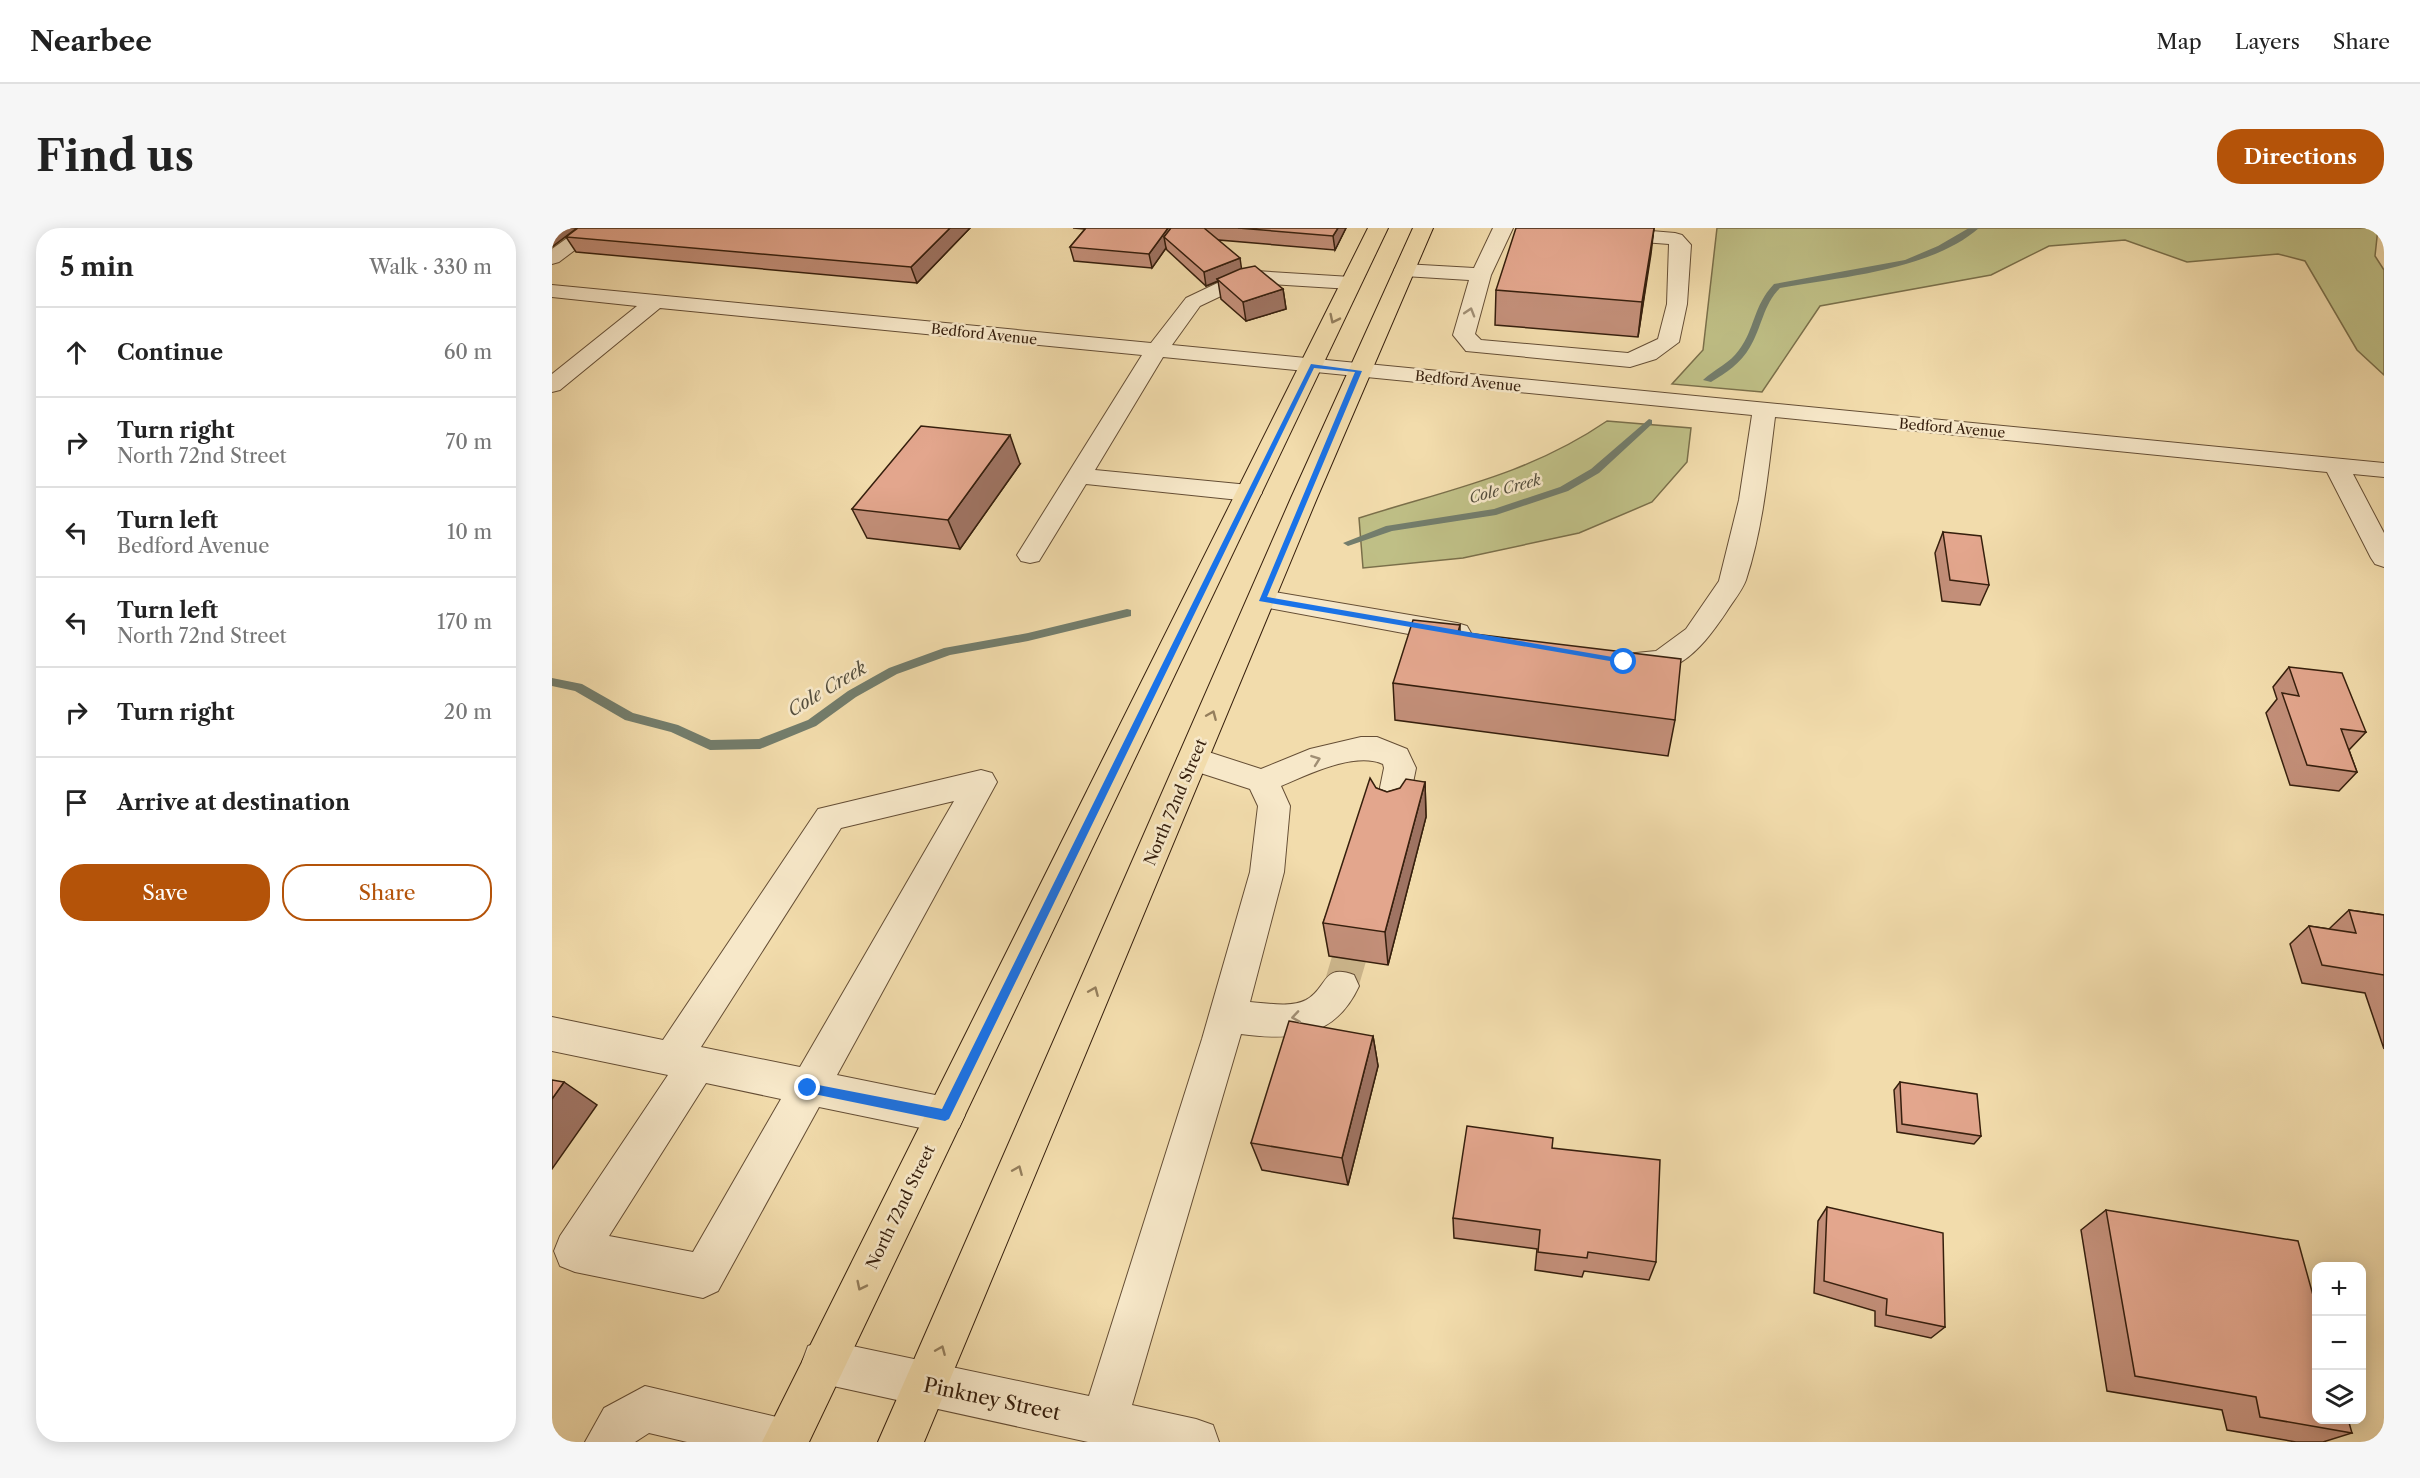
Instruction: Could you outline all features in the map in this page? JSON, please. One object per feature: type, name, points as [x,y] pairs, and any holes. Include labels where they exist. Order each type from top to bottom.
[{"type":"main road","name":"North 72nd Street","points":[[785,1442],[1378,228]]},
{"type":"main road","name":"North 72nd Street","points":[[901,1442],[1359,371],[1423,228]]},
{"type":"street","points":[[552,258],[594,228]]},
{"type":"street","points":[[1503,228],[1481,275],[1464,335],[1474,346],[1630,360],[1648,354],[1668,342],[1677,304],[1681,245],[1675,239],[1539,228]]},
{"type":"street","points":[[1404,270],[1481,275]]},
{"type":"street","points":[[1030,555],[1156,351],[1193,302],[1236,282],[1275,277],[1351,283]]},
{"type":"street","name":"Bedford Avenue","points":[[552,291],[2384,470]]},
{"type":"street","points":[[552,385],[656,301]]},
{"type":"street","points":[[1463,381],[1474,346]]},
{"type":"street","points":[[1625,397],[1630,360]]},
{"type":"street","points":[[1600,658],[1624,662],[1663,661],[1696,636],[1732,582],[1752,500],[1764,410]]},
{"type":"street","points":[[2337,467],[2384,558]]},
{"type":"street","points":[[1079,476],[1249,493]]},
{"type":"street","points":[[1262,599],[1482,638]]},
{"type":"street","points":[[1193,759],[1262,781],[1321,758],[1377,748],[1396,757],[1400,768],[1391,812]]},
{"type":"street","points":[[1104,1422],[1227,1016],[1267,872],[1274,806],[1262,781]]},
{"type":"street","points":[[981,782],[703,1276],[563,1252],[685,1061],[830,818],[981,782]]},
{"type":"street","points":[[1227,1016],[1261,1020],[1298,1019],[1323,1009],[1341,986]]},
{"type":"street","points":[[552,1034],[945,1115]]},
{"type":"street","name":"Pinkney Street","points":[[824,1362],[1196,1442]]},
{"type":"street","points":[[608,1442],[620,1424],[645,1409],[785,1442]]},
{"type":"green space","points":[[1717,228],[2378,228],[2375,256],[2384,270],[2384,375],[2357,350],[2305,261],[2278,254],[2187,262],[2125,240],[2049,246],[1991,275],[1820,306],[1762,392],[1672,384],[1703,350]]},
{"type":"green space","points":[[1607,421],[1691,428],[1687,462],[1652,502],[1579,533],[1463,558],[1363,568],[1359,518],[1517,468],[1577,440]]},
{"type":"building","points":[[578,228],[950,228],[911,267],[566,237]]},
{"type":"building","points":[[1086,228],[1168,228],[1149,254],[1070,247]]},
{"type":"building","points":[[1171,228],[1204,228],[1240,258],[1204,272],[1164,237]]},
{"type":"building","points":[[1238,228],[1338,228],[1333,236]]},
{"type":"building","points":[[1516,228],[1654,228],[1642,302],[1496,290]]},
{"type":"building","points":[[1255,266],[1283,289],[1243,302],[1217,279],[1240,269]]},
{"type":"building","points":[[921,426],[1010,435],[948,520],[852,509]]},
{"type":"building","points":[[1943,532],[1981,536],[1989,585],[1950,580]]},
{"type":"building","points":[[1413,620],[1460,625],[1458,632],[1681,659],[1675,720],[1393,683]]},
{"type":"building","points":[[2289,667],[2342,673],[2366,732],[2341,729],[2357,772],[2307,765],[2282,693],[2299,696]]},
{"type":"building","points":[[1370,778],[1376,788],[1387,792],[1400,788],[1406,779],[1425,782],[1385,932],[1323,923]]},
{"type":"building","points":[[2349,910],[2384,915],[2384,975],[2322,965],[2309,926],[2356,933]]},
{"type":"building","points":[[1289,1021],[1373,1036],[1342,1158],[1251,1143]]},
{"type":"building","points":[[552,1080],[564,1082],[552,1099]]},
{"type":"building","points":[[1900,1082],[1977,1094],[1981,1136],[1902,1124]]},
{"type":"building","points":[[1467,1126],[1553,1138],[1552,1148],[1660,1160],[1656,1262],[1588,1252],[1587,1258],[1538,1252],[1540,1230],[1453,1218]]},
{"type":"building","points":[[1827,1207],[1943,1233],[1945,1327],[1886,1315],[1887,1299],[1824,1281]]},
{"type":"building","points":[[2106,1210],[2298,1241],[2312,1292],[2312,1424],[2349,1424],[2352,1433],[2260,1417],[2256,1397],[2135,1376]]},
{"type":"waterway","name":"Cole Creek","points":[[1708,380],[1730,365],[1744,350],[1765,300],[1777,286],[1907,262],[1941,248],[1975,228]]},
{"type":"waterway","name":"Cole Creek","points":[[1348,543],[1390,528],[1496,512],[1564,489],[1595,471],[1649,422]]},
{"type":"waterway","name":"Cole Creek","points":[[552,682],[578,687],[629,717],[674,728],[710,745],[760,744],[812,723],[852,694],[893,671],[948,651],[1028,637],[1127,613]]},
{"type":"tunnel","points":[[1341,986],[1362,915]]},
{"type":"route","points":[[808,1088],[945,1115],[1311,366],[1359,371],[1262,599],[1624,662]]}]
